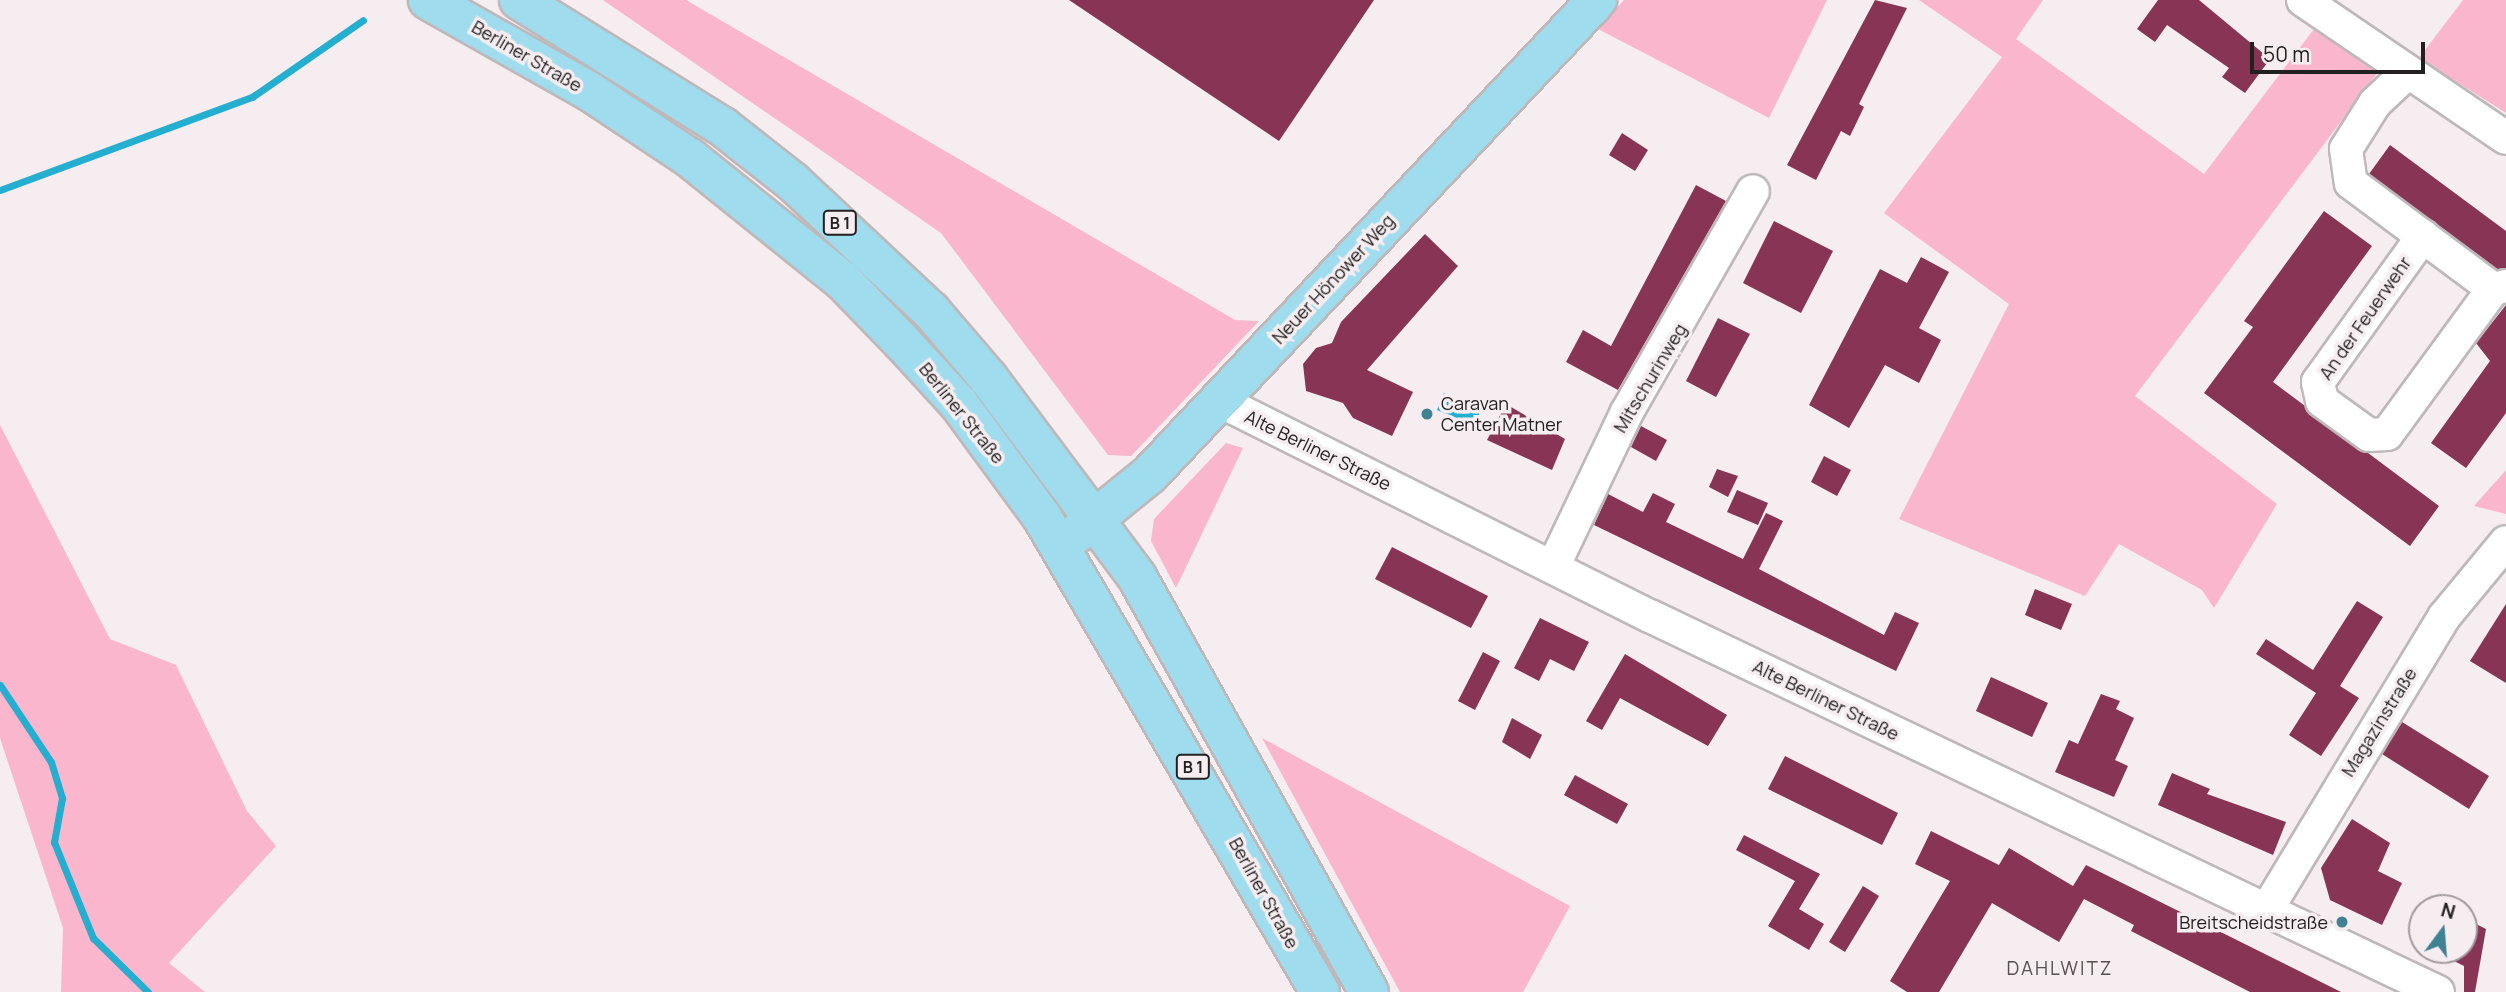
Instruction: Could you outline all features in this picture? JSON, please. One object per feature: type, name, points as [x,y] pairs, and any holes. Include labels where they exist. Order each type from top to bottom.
[{"type":"main road","name":"Berliner Straße","points":[[428,0],[589,91],[690,158],[842,281],[958,404],[1059,545],[1320,992]]},
{"type":"main road","name":"B 1","points":[[519,0],[723,127],[866,247],[989,379],[1096,519],[1207,695],[1369,992]]},
{"type":"main road","name":"Neuer Hönower Weg","points":[[1059,545],[1096,519],[1150,474],[1597,0]]},
{"type":"street","points":[[2303,0],[2506,138]]},
{"type":"street","name":"An der Feuerwehr","points":[[2408,72],[2375,103],[2346,149],[2351,183],[2499,288],[2387,434],[2369,435],[2322,401],[2318,382],[2423,236]]},
{"type":"street","name":"Mitschurinweg","points":[[1553,567],[1627,412],[1753,191]]},
{"type":"street","name":"Alte Berliner Straße","points":[[1218,400],[1553,567],[2438,992]]},
{"type":"street","name":"Magazinstraße","points":[[2266,911],[2444,617],[2506,542]]},
{"type":"shaded area","points":[[603,0],[686,0],[1235,320],[1259,321],[1131,456],[1108,455],[941,233]]},
{"type":"shaded area","points":[[1624,0],[1827,0],[1769,118],[1598,29]]},
{"type":"shaded area","points":[[1919,0],[2043,0],[2016,39],[2204,174],[2314,29],[2378,72],[2135,396],[2277,504],[2214,608],[2202,590],[2119,544],[2085,596],[1899,519],[2009,304],[1884,213],[2002,57]]},
{"type":"shaded area","points":[[2463,0],[2506,0],[2506,113],[2419,58]]},
{"type":"shaded area","points":[[0,425],[110,639],[176,665],[247,811],[276,846],[169,963],[205,992],[61,992],[63,928],[0,738]]},
{"type":"shaded area","points":[[1226,443],[1243,448],[1176,588],[1151,541],[1154,519]]},
{"type":"shaded area","points":[[2506,470],[2506,514],[2474,506]]},
{"type":"shaded area","points":[[1262,738],[1570,906],[1523,992],[1400,992]]},
{"type":"water","points":[[1444,393],[1480,410],[1477,426],[1437,410]]},
{"type":"building","points":[[1069,0],[1374,0],[1279,141]]},
{"type":"building","points":[[1875,0],[1907,8],[1859,104],[1864,107],[1850,136],[1841,131],[1816,180],[1787,165]]},
{"type":"building","points":[[2158,0],[2199,0],[2270,59],[2245,93],[2222,77],[2229,68],[2167,25],[2155,42],[2137,29]]},
{"type":"building","points":[[1622,133],[1648,150],[1635,171],[1609,155]]},
{"type":"building","points":[[2390,145],[2506,231],[2506,268],[2497,269],[2369,174]]},
{"type":"building","points":[[1696,185],[1726,201],[1618,390],[1566,362],[1583,330],[1611,346]]},
{"type":"building","points":[[2324,211],[2372,246],[2273,382],[2439,506],[2410,546],[2204,393],[2253,327],[2244,321]]},
{"type":"building","points":[[1774,221],[1833,251],[1801,313],[1743,283]]},
{"type":"building","points":[[1425,234],[1458,266],[1367,370],[1413,392],[1392,436],[1353,418],[1343,403],[1306,391],[1303,364],[1316,348],[1332,343],[1341,322]]},
{"type":"building","points":[[1921,257],[1949,272],[1919,328],[1941,340],[1919,383],[1885,365],[1849,428],[1809,405],[1880,269],[1907,283]]},
{"type":"building","points":[[2506,305],[2506,413],[2466,468],[2431,443],[2490,361],[2476,343]]},
{"type":"building","points":[[1718,318],[1750,334],[1716,397],[1686,381]]},
{"type":"building","points":[[1506,404],[1565,439],[1552,470],[1487,440]]},
{"type":"building","points":[[1641,426],[1667,440],[1656,461],[1631,447]]},
{"type":"building","points":[[1824,456],[1851,470],[1837,496],[1811,482]]},
{"type":"building","points":[[1717,469],[1738,476],[1728,497],[1709,487]]},
{"type":"building","points":[[1737,490],[1768,503],[1758,525],[1727,512]]},
{"type":"building","points":[[1653,493],[1675,504],[1666,522],[1743,559],[1766,513],[1783,521],[1759,569],[1884,635],[1895,612],[1919,623],[1896,671],[1594,525],[1608,494],[1643,512]]},
{"type":"building","points":[[1392,547],[1488,596],[1471,628],[1375,579]]},
{"type":"building","points":[[2035,589],[2072,604],[2061,630],[2025,615]]},
{"type":"building","points":[[2357,601],[2383,617],[2340,686],[2359,698],[2321,756],[2289,735],[2316,693],[2256,654],[2266,639],[2313,670]]},
{"type":"building","points":[[2506,604],[2506,683],[2470,661]]},
{"type":"building","points":[[1540,618],[1589,642],[1574,671],[1550,659],[1539,681],[1514,668]]},
{"type":"building","points":[[1483,652],[1500,661],[1475,710],[1458,701]]},
{"type":"building","points":[[1625,654],[1727,715],[1708,746],[1620,698],[1602,730],[1586,721]]},
{"type":"building","points":[[1991,677],[2048,703],[2032,737],[1976,711]]},
{"type":"building","points":[[2101,694],[2120,701],[2116,709],[2134,718],[2115,760],[2128,766],[2114,797],[2055,772],[2069,740],[2078,744]]},
{"type":"building","points":[[1512,718],[1542,735],[1530,759],[1502,742]]},
{"type":"building","points":[[2402,722],[2489,776],[2469,809],[2382,754]]},
{"type":"building","points":[[1785,756],[1898,813],[1882,845],[1768,789]]},
{"type":"building","points":[[2172,773],[2210,789],[2207,794],[2286,822],[2273,855],[2158,805]]},
{"type":"building","points":[[1575,775],[1628,804],[1617,824],[1564,795]]},
{"type":"building","points":[[2352,819],[2390,843],[2378,871],[2402,883],[2382,925],[2330,900],[2321,868]]},
{"type":"building","points":[[1931,831],[1999,865],[2009,848],[2073,886],[2086,865],[2341,992],[2250,992],[2131,931],[2134,925],[2084,899],[2059,942],[1992,903],[1939,992],[1907,992],[1890,981],[1950,881],[1915,864]]},
{"type":"building","points":[[1744,835],[1820,874],[1799,909],[1824,924],[1809,950],[1768,926],[1795,881],[1736,850]]},
{"type":"building","points":[[1863,886],[1879,896],[1845,952],[1829,942]]},
{"type":"building","points":[[2478,925],[2486,929],[2475,992],[2464,992],[2464,966],[2460,964],[2478,964]]},
{"type":"waterway","points":[[0,190],[252,97],[363,20]]},
{"type":"waterway","points":[[0,685],[51,762],[62,798],[54,842],[93,938],[148,992]]},
{"type":"place","name":"Caravan Center Matner","points":[[1427,414]]},
{"type":"place","name":"Breitscheidstraße","points":[[2342,922]]},
{"type":"district","name":"DAHLWITZ","points":[[2060,969]]}]
